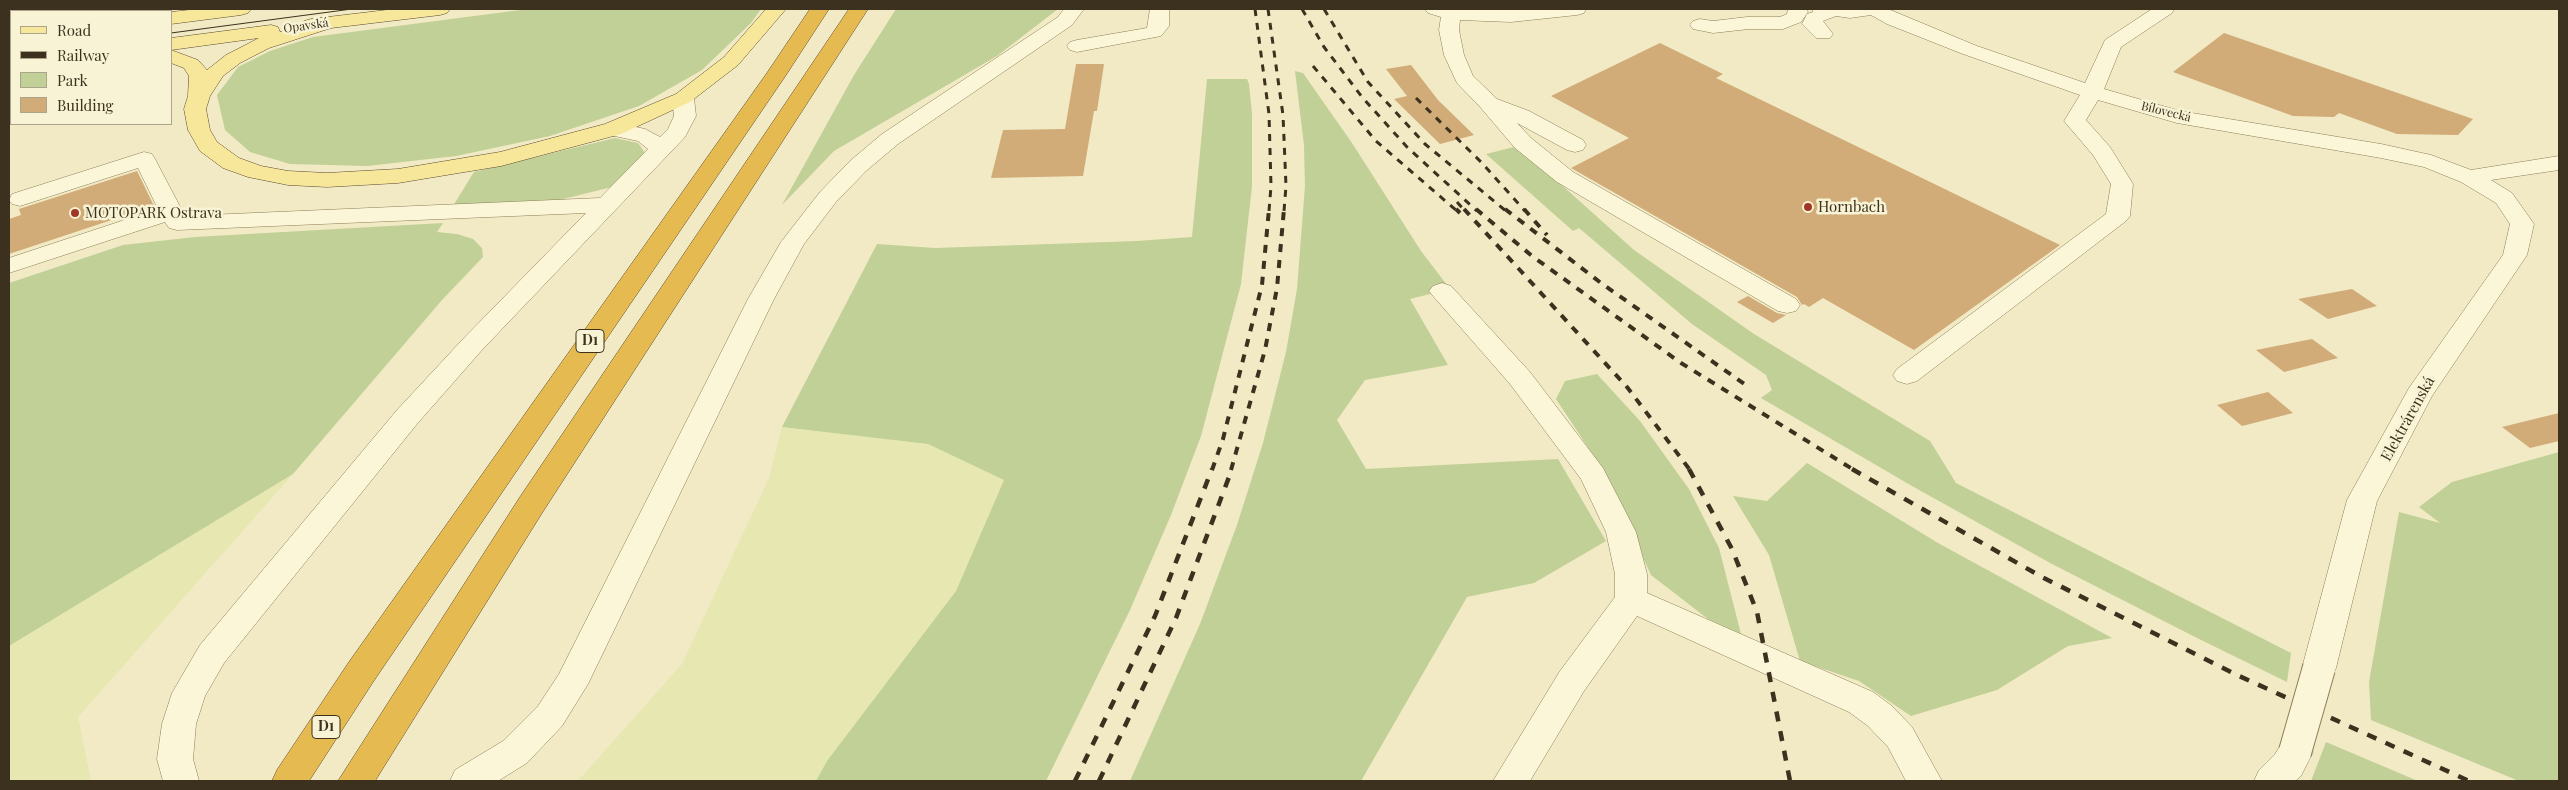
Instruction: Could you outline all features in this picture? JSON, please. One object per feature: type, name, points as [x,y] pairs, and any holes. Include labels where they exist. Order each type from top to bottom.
[{"type":"highway","name":"D1","points":[[290,781],[361,672],[776,75],[819,9]]},
{"type":"highway","points":[[356,781],[531,504],[858,9]]},
{"type":"main road","points":[[172,18],[197,9]]},
{"type":"main road","points":[[172,18],[241,9]]},
{"type":"main road","name":"Opavská","points":[[172,44],[440,9]]},
{"type":"main road","points":[[172,56],[190,64],[197,70],[199,76],[199,96],[195,109],[196,121],[202,139],[222,158],[237,165],[288,178],[362,179],[422,173],[501,159],[613,129],[683,98],[731,61],[776,9]]},
{"type":"main road","points":[[199,96],[216,72],[239,55],[271,40],[328,23]]},
{"type":"street","points":[[468,781],[515,752],[550,716],[571,684],[761,299],[793,242],[828,197],[858,166],[890,139],[1069,15],[1078,39],[1076,49],[1154,32],[1159,26],[1159,9]]},
{"type":"street","points":[[1577,9],[1508,12],[1443,11],[1449,28],[1454,55],[1464,79],[1489,102],[1523,143],[1565,177],[1787,305]]},
{"type":"street","points":[[1700,25],[1713,28],[1738,26],[1747,23],[1783,23],[1794,18],[1798,12],[1797,9]]},
{"type":"street","points":[[1823,34],[1812,24],[1814,18],[1827,10],[1859,12],[1874,9]]},
{"type":"street","name":"Bílovecká","points":[[1874,9],[1894,20],[1962,47],[2092,92],[2177,117],[2423,160],[2469,177]]},
{"type":"street","points":[[1907,375],[2090,239],[2118,216],[2122,184],[2102,152],[2075,122],[2092,92],[2112,44],[2165,9]]},
{"type":"street","points":[[181,781],[175,759],[178,724],[189,694],[212,654],[407,417],[473,344],[662,149],[682,124],[685,106],[683,98]]},
{"type":"street","points":[[1489,102],[1521,116],[1575,145]]},
{"type":"street","points":[[613,129],[645,136],[662,149]]},
{"type":"street","points":[[20,198],[144,159],[177,223],[608,205]]},
{"type":"street","points":[[2469,177],[2559,163]]},
{"type":"street","name":"Elektrárenská","points":[[2272,781],[2288,766],[2295,752],[2319,668],[2362,500],[2376,478],[2420,394],[2515,255],[2522,224],[2504,198],[2469,177]]},
{"type":"street","points":[[9,266],[171,212]]},
{"type":"street","points":[[1442,291],[1520,378],[1593,475],[1611,510],[1625,545],[1631,574],[1631,600],[1572,681],[1511,781]]},
{"type":"street","points":[[1631,600],[1861,702],[1880,716],[1900,737],[1924,781]]},
{"type":"green space","points":[[34,9],[145,9],[136,10],[32,10]]},
{"type":"green space","points":[[528,9],[761,9],[751,23],[702,70],[639,106],[550,136],[456,156],[367,166],[290,164],[250,152],[225,130],[217,95],[238,67],[270,51],[313,37]]},
{"type":"green space","points":[[896,9],[1058,9],[997,56],[834,151],[782,205],[854,75]]},
{"type":"green space","points":[[1295,71],[1303,73],[1352,143],[1421,251],[1450,289],[1410,299],[1448,365],[1365,380],[1337,420],[1366,469],[1558,459],[1606,541],[1534,583],[1467,597],[1361,781],[1130,781],[1200,624],[1237,525],[1263,443],[1286,352],[1297,289],[1305,186],[1304,145]]},
{"type":"green space","points":[[1207,79],[1247,79],[1249,84],[1252,114],[1252,186],[1241,284],[1201,436],[1171,515],[1130,610],[1046,781],[816,781],[827,761],[956,591],[1004,480],[928,444],[782,427],[877,244],[935,248],[1137,241],[1192,237]]},
{"type":"green space","points":[[615,138],[638,143],[645,153],[616,186],[551,202],[453,206],[474,172]]},
{"type":"green space","points":[[1514,147],[1565,188],[1634,250],[1754,334],[1930,441],[1956,483],[2291,653],[2287,682],[2052,564],[1912,486],[1761,398],[1772,390],[1766,375],[1692,324],[1579,228],[1573,231],[1486,154]]},
{"type":"green space","points":[[443,223],[437,232],[457,234],[473,239],[482,248],[483,257],[442,300],[293,474],[9,646],[9,283],[123,245],[195,237]]},
{"type":"green space","points":[[1597,374],[1640,421],[1689,489],[1719,548],[1741,634],[1708,619],[1651,575],[1603,470],[1556,399],[1565,381]]},
{"type":"green space","points":[[782,427],[928,444],[1004,480],[956,591],[827,761],[816,781],[578,781],[682,664],[769,478]]},
{"type":"green space","points":[[2559,452],[2559,781],[2519,781],[2371,720],[2369,682],[2399,512],[2440,523],[2419,507],[2452,482]]},
{"type":"green space","points":[[1807,463],[1938,543],[2112,638],[2068,646],[1997,690],[1911,716],[1859,681],[1800,661],[1769,555],[1733,496],[1767,501]]},
{"type":"green space","points":[[293,474],[78,717],[91,781],[9,781],[9,646]]},
{"type":"green space","points":[[2326,742],[2418,781],[2311,781]]},
{"type":"building","points":[[2224,33],[2473,119],[2458,135],[2397,134],[2339,113],[2334,117],[2293,116],[2173,72]]},
{"type":"building","name":"Hornbach","points":[[1660,43],[1723,74],[1716,78],[2060,245],[1914,350],[1823,298],[1809,307],[1804,304],[1802,305],[1797,297],[1571,168],[1629,138],[1551,96]]},
{"type":"building","points":[[1076,64],[1104,64],[1097,111],[1094,111],[1083,176],[991,178],[1003,130],[1065,129]]},
{"type":"building","points":[[1411,65],[1438,100],[1474,135],[1440,144],[1394,99],[1407,96],[1386,69]]},
{"type":"building","points":[[137,171],[154,206],[9,254],[9,219],[21,215],[19,209]]},
{"type":"building","points":[[2352,289],[2377,306],[2328,319],[2298,299]]},
{"type":"building","points":[[1748,296],[1777,313],[1786,315],[1773,323],[1737,302]]},
{"type":"building","points":[[2312,339],[2338,358],[2284,372],[2256,350]]},
{"type":"building","points":[[2268,392],[2293,413],[2242,426],[2217,405]]},
{"type":"building","points":[[2559,413],[2559,441],[2530,448],[2502,427]]},
{"type":"tram line","points":[[172,33],[352,9]]},
{"type":"railway","points":[[1255,9],[1269,114],[1271,186],[1269,211]]},
{"type":"railway","points":[[1268,9],[1283,115],[1286,186],[1284,211]]},
{"type":"railway","points":[[1302,9],[1324,47],[1362,97],[1407,147],[1477,211]]},
{"type":"railway","points":[[1324,9],[1368,82],[1425,144],[1506,211]]},
{"type":"railway","points":[[1313,66],[1376,141],[1457,211]]},
{"type":"railway","points":[[1416,98],[1482,163],[1525,211]]},
{"type":"railway","points":[[1457,202],[1465,211]]},
{"type":"railway","points":[[1212,470],[1223,439],[1262,285],[1269,209]]},
{"type":"railway","points":[[1231,470],[1265,350],[1277,288],[1284,209]]},
{"type":"railway","points":[[1456,209],[1460,213]]},
{"type":"railway","points":[[1464,209],[1627,387],[1690,470]]},
{"type":"railway","points":[[1476,209],[1532,256],[1681,363],[1854,470]]},
{"type":"railway","points":[[1505,209],[1601,283],[1750,388]]},
{"type":"railway","points":[[1524,209],[1547,235]]},
{"type":"railway","points":[[1075,781],[1155,616],[1212,469]]},
{"type":"railway","points":[[1099,781],[1176,618],[1232,469]]},
{"type":"railway","points":[[1689,469],[1732,549],[1757,612],[1790,781]]},
{"type":"railway","points":[[1852,469],[2042,577],[2237,675],[2469,781]]},
{"type":"place","name":"Hornbach","points":[[1808,207]]},
{"type":"place","name":"MOTOPARK Ostrava","points":[[75,213]]}]
